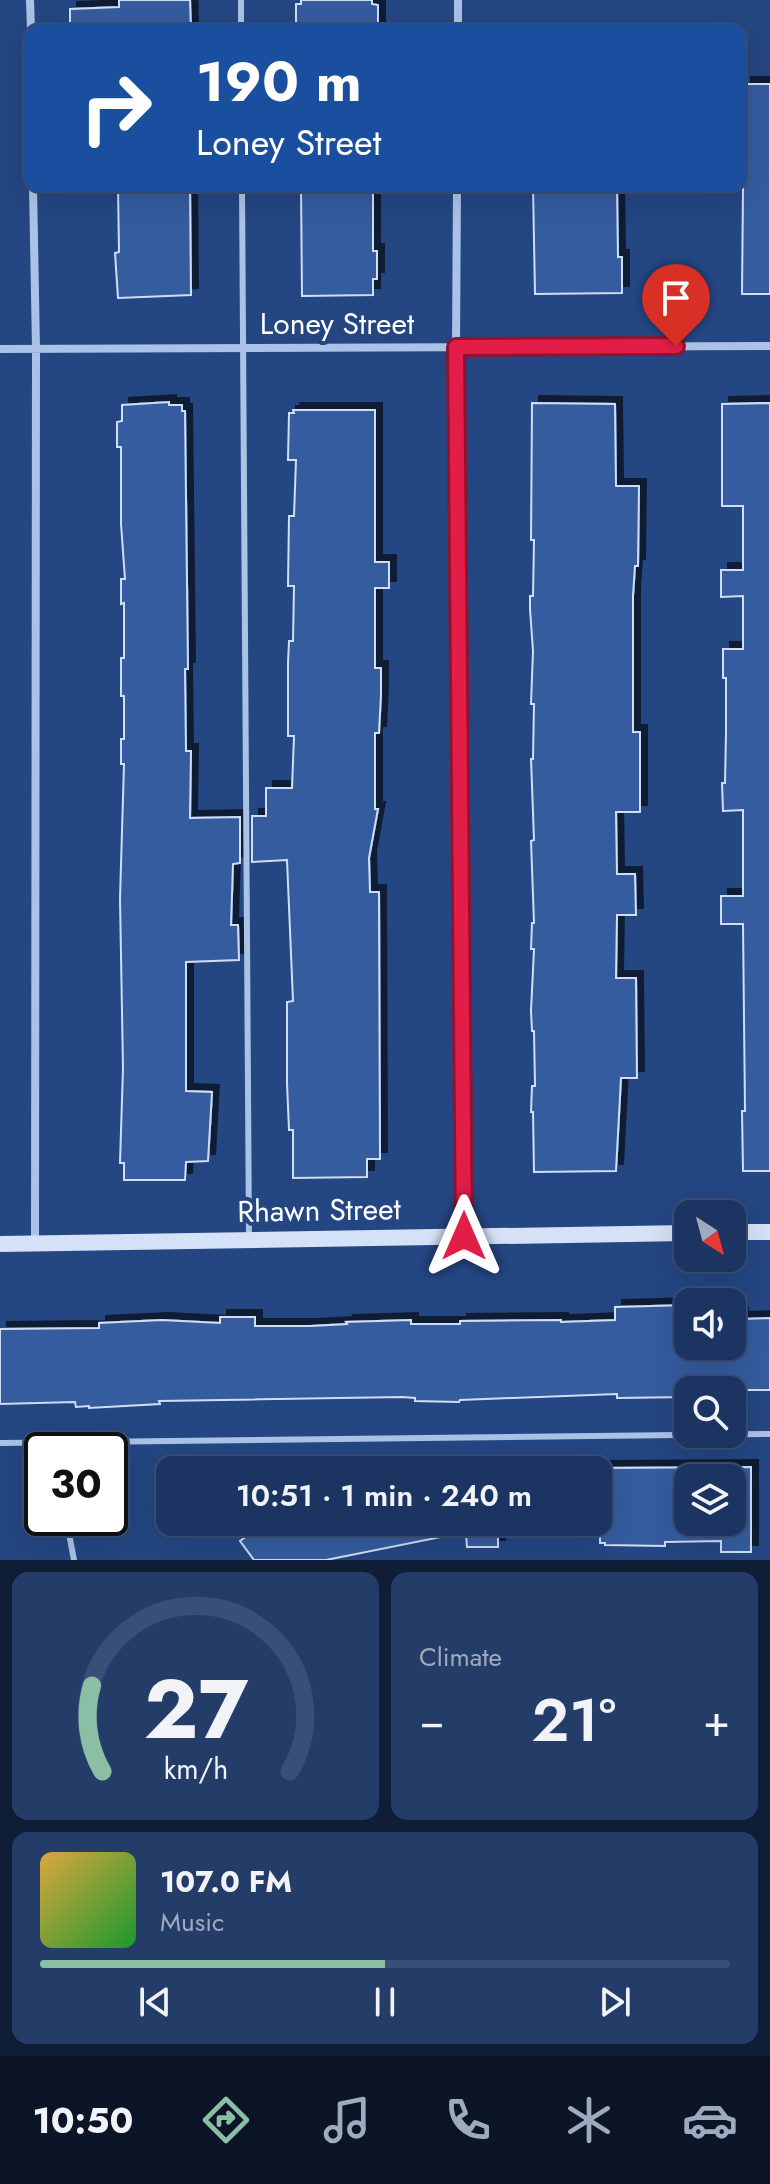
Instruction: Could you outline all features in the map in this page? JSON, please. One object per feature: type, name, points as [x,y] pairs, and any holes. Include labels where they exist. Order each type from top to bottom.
[{"type":"main road","points":[[746,1232],[770,1232]]},
{"type":"main road","name":"Rhawn Street","points":[[0,1244],[674,1233]]},
{"type":"street","points":[[30,0],[31,24]]},
{"type":"street","points":[[458,0],[458,24]]},
{"type":"street","points":[[33,192],[36,349],[35,1244]]},
{"type":"street","points":[[457,192],[464,1236]]},
{"type":"street","name":"Loney Street","points":[[0,349],[770,346]]},
{"type":"lane","points":[[241,0],[241,24]]},
{"type":"lane","points":[[242,192],[249,1239]]},
{"type":"lane","points":[[128,1445],[770,1434]]},
{"type":"lane","points":[[0,1443],[24,1444]]},
{"type":"lane","points":[[69,1536],[74,1560]]},
{"type":"building","points":[[119,0],[190,0],[191,24],[70,24],[70,9],[119,7]]},
{"type":"building","points":[[301,0],[372,0],[372,4],[378,5],[378,24],[296,24],[296,4],[301,4]]},
{"type":"building","points":[[746,84],[770,84],[770,294],[742,294]]},
{"type":"building","points":[[118,192],[190,192],[191,295],[118,298],[115,253],[119,252]]},
{"type":"building","points":[[301,192],[373,192],[373,251],[377,251],[377,279],[373,279],[373,295],[302,296]]},
{"type":"building","points":[[533,192],[617,192],[622,293],[535,294]]},
{"type":"building","points":[[169,402],[169,405],[182,405],[182,411],[185,411],[186,751],[191,751],[190,818],[240,817],[240,863],[233,864],[231,925],[238,925],[239,960],[186,962],[186,1091],[212,1092],[208,1161],[186,1162],[185,1180],[124,1180],[124,1163],[120,1163],[123,1068],[120,899],[124,764],[121,764],[121,739],[124,739],[121,658],[124,658],[124,603],[121,604],[121,579],[125,579],[121,447],[117,447],[117,422],[122,421],[122,405]]},
{"type":"building","points":[[532,403],[615,404],[616,486],[639,486],[638,566],[635,566],[633,596],[633,732],[640,732],[640,812],[616,812],[617,874],[635,874],[636,915],[617,915],[616,978],[636,978],[637,1078],[621,1078],[616,1171],[534,1172],[531,1112],[532,1086],[535,1086],[531,1011],[534,949],[531,949],[534,923],[531,759],[534,704],[531,704],[533,651],[530,609],[534,540],[531,540]]},
{"type":"building","points":[[770,403],[770,1171],[743,1171],[743,924],[721,924],[721,896],[743,896],[743,810],[723,811],[722,783],[725,783],[726,732],[723,649],[743,649],[743,596],[721,597],[721,570],[743,570],[743,506],[722,506],[722,404]]},
{"type":"building","points":[[293,410],[375,410],[375,562],[389,562],[389,588],[375,588],[375,668],[381,668],[381,694],[379,733],[375,733],[375,809],[378,809],[369,858],[370,892],[379,892],[380,1159],[367,1159],[367,1177],[293,1178],[293,1130],[289,1130],[287,1083],[287,1002],[293,1001],[287,860],[252,862],[252,816],[266,816],[266,788],[292,788],[294,736],[288,736],[288,663],[289,641],[293,641],[294,586],[288,586],[289,516],[294,516],[296,460],[288,460],[289,413],[294,413]]},
{"type":"building","points":[[674,1305],[674,1360],[746,1360],[746,1319],[770,1318],[770,1390],[746,1390],[746,1376],[674,1376],[674,1397],[617,1398],[617,1394],[459,1402],[415,1401],[415,1398],[402,1397],[159,1401],[160,1404],[89,1408],[76,1407],[75,1402],[0,1404],[0,1329],[99,1328],[99,1323],[162,1320],[220,1323],[220,1317],[255,1317],[255,1326],[411,1320],[411,1324],[561,1322],[615,1320],[615,1307]]},
{"type":"building","points":[[746,1467],[751,1467],[751,1552],[721,1552],[721,1541],[665,1542],[665,1546],[600,1543],[600,1536],[612,1536],[612,1468],[674,1468],[674,1536],[746,1536]]},
{"type":"building","points":[[247,1536],[446,1536],[326,1560],[254,1560],[240,1541]]},
{"type":"building","points":[[466,1536],[498,1536],[498,1547],[467,1547]]},
{"type":"route","points":[[464,1236],[456,347],[676,346]]}]
